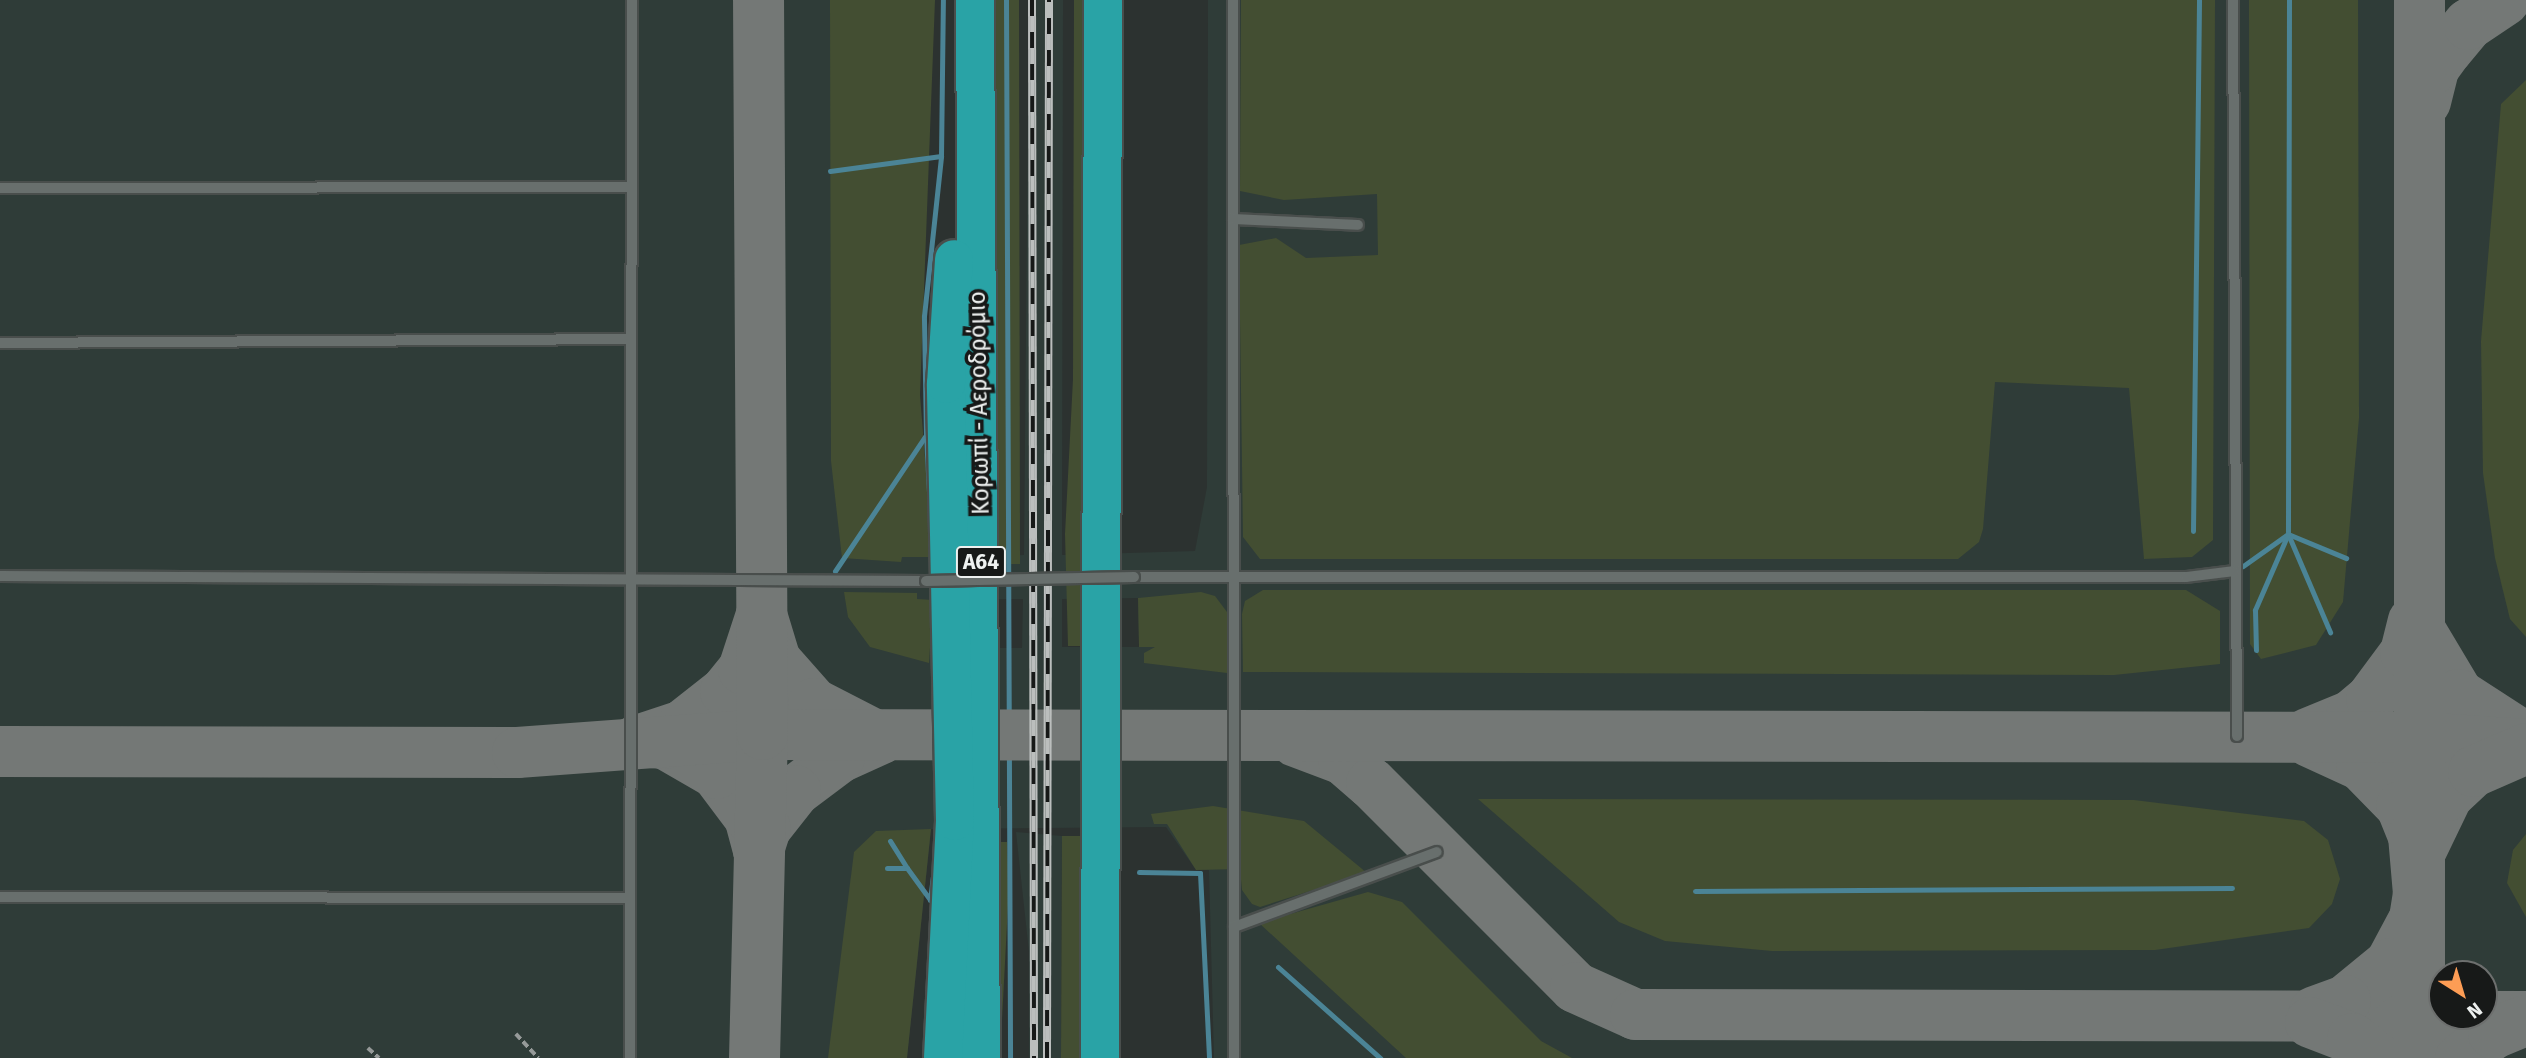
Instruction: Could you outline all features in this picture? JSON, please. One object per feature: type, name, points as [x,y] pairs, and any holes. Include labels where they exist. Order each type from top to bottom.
[{"type":"highway","name":"Κορωπί - Αεροδρόμιο","points":[[975,0],[981,1058]]},
{"type":"highway","points":[[1100,1058],[1103,0]]},
{"type":"highway","points":[[943,1058],[955,821],[946,384],[975,65]]},
{"type":"lane","points":[[630,1058],[634,576],[629,339],[632,0]]},
{"type":"lane","points":[[1233,0],[1234,1058]]},
{"type":"lane","points":[[2233,0],[2234,571],[2237,736]]},
{"type":"lane","points":[[0,188],[629,187]]},
{"type":"lane","points":[[1233,219],[1358,225]]},
{"type":"lane","points":[[0,343],[629,339]]},
{"type":"lane","points":[[0,576],[634,576],[926,582],[1232,574],[2186,577],[2234,571]]},
{"type":"lane","points":[[1234,927],[1437,852]]},
{"type":"lane","points":[[0,897],[630,898]]},
{"type":"path","points":[[516,1034],[538,1058]]},
{"type":"path","points":[[368,1048],[379,1058]]},
{"type":"shaded area","points":[[0,0],[897,0],[896,185],[934,557],[1024,555],[1029,0],[1063,0],[1062,555],[1195,551],[1207,487],[1208,0],[2526,0],[2526,1058],[1214,1058],[1209,870],[1196,870],[1166,827],[931,829],[907,1058],[0,1058]],"holes":[[[1138,598],[1139,647],[1062,647],[1062,599]],[[1023,599],[1022,648],[933,648],[933,600]]]},
{"type":"shaded area","points":[[1016,832],[1062,836],[1061,1058],[1029,1058],[1029,952]]},
{"type":"green space","points":[[830,0],[935,0],[920,395],[933,557],[902,557],[901,562],[842,558],[831,461]]},
{"type":"green space","points":[[992,0],[1019,0],[1020,564],[996,564]]},
{"type":"green space","points":[[1074,0],[1091,0],[1084,646],[1068,646],[1065,534],[1073,379]]},
{"type":"green space","points":[[1241,0],[2215,0],[2213,540],[2192,557],[2144,559],[2129,388],[1995,382],[1983,529],[1979,542],[1958,559],[1260,559],[1243,537],[1239,245],[1276,238],[1306,258],[1378,255],[1377,194],[1284,200],[1240,191]]},
{"type":"green space","points":[[2249,0],[2358,0],[2359,418],[2343,602],[2316,645],[2261,659],[2250,644]]},
{"type":"green space","points":[[2526,80],[2526,637],[2510,619],[2495,558],[2483,473],[2481,341],[2501,104]]},
{"type":"green space","points":[[1263,590],[2186,590],[2220,611],[2220,664],[2114,675],[1243,672],[1242,614],[1245,601]]},
{"type":"green space","points":[[844,592],[917,593],[917,599],[933,600],[929,663],[870,647],[848,617]]},
{"type":"green space","points":[[1201,592],[1215,596],[1227,612],[1227,673],[1144,663],[1144,653],[1155,647],[1139,647],[1138,598]]},
{"type":"green space","points":[[1478,799],[2134,800],[2304,821],[2328,840],[2340,879],[2332,904],[2309,928],[2155,950],[1772,951],[1665,941],[1619,922]]},
{"type":"green space","points":[[1213,806],[1304,821],[1367,873],[1260,907],[1252,904],[1242,890],[1240,869],[1196,870],[1167,824],[1154,824],[1151,814]]},
{"type":"green space","points":[[931,829],[907,1058],[828,1058],[854,852],[876,831]]},
{"type":"green space","points":[[2526,834],[2526,917],[2507,883],[2513,850]]},
{"type":"green space","points":[[1062,836],[1086,836],[1090,1058],[1061,1058]]},
{"type":"green space","points":[[995,842],[1007,842],[1009,886],[1000,1058],[990,1058]]},
{"type":"green space","points":[[1368,892],[1402,902],[1541,1041],[1572,1058],[1406,1058],[1259,923]]},
{"type":"waterway","points":[[926,435],[924,316],[941,156],[943,0]]},
{"type":"waterway","points":[[1006,0],[1010,1058]]},
{"type":"waterway","points":[[2193,531],[2199,0]]},
{"type":"waterway","points":[[2289,0],[2288,534],[2346,558]]},
{"type":"waterway","points":[[830,171],[941,156]]},
{"type":"waterway","points":[[835,571],[926,435],[929,493]]},
{"type":"waterway","points":[[2288,534],[2330,632]]},
{"type":"waterway","points":[[2243,566],[2288,534],[2255,610],[2256,650]]},
{"type":"waterway","points":[[887,868],[907,868],[890,841]]},
{"type":"waterway","points":[[907,868],[930,900],[933,877]]},
{"type":"waterway","points":[[1139,872],[1200,873],[1209,1058]]},
{"type":"waterway","points":[[1695,891],[2232,888]]},
{"type":"waterway","points":[[1278,967],[1380,1058]]},
{"type":"taxiway","points":[[754,1058],[762,734],[758,0]]},
{"type":"taxiway","points":[[2419,0],[2419,1058]]},
{"type":"taxiway","points":[[2425,101],[2433,68],[2447,49],[2468,24],[2504,0]]},
{"type":"taxiway","points":[[761,614],[775,660],[813,703],[881,738],[839,757],[795,790],[765,828],[758,850],[749,817],[716,773],[664,743],[634,741],[682,725],[725,691],[743,669],[761,614]]},
{"type":"taxiway","points":[[2307,733],[2351,715],[2371,698],[2405,652],[2413,621]]},
{"type":"taxiway","points":[[2421,632],[2458,694],[2526,738]]},
{"type":"taxiway","points":[[0,751],[517,752],[762,734],[2420,737],[2526,744]]},
{"type":"taxiway","points":[[1295,741],[1343,759],[1371,783],[1575,987],[1635,1014],[2526,1016]]},
{"type":"taxiway","points":[[2309,741],[2361,765],[2401,806],[2413,835],[2418,893],[2414,918],[2390,963],[2345,1000],[2314,1011]]},
{"type":"taxiway","points":[[2422,847],[2447,795],[2473,771],[2526,748]]},
{"type":"taxiway","points":[[2460,1058],[2493,1033],[2526,1020]]},
{"type":"taxiway","points":[[2310,1022],[2352,1038],[2378,1058]]},
{"type":"railway","points":[[1032,0],[1034,1058]]},
{"type":"railway","points":[[1047,1058],[1049,0]]}]
